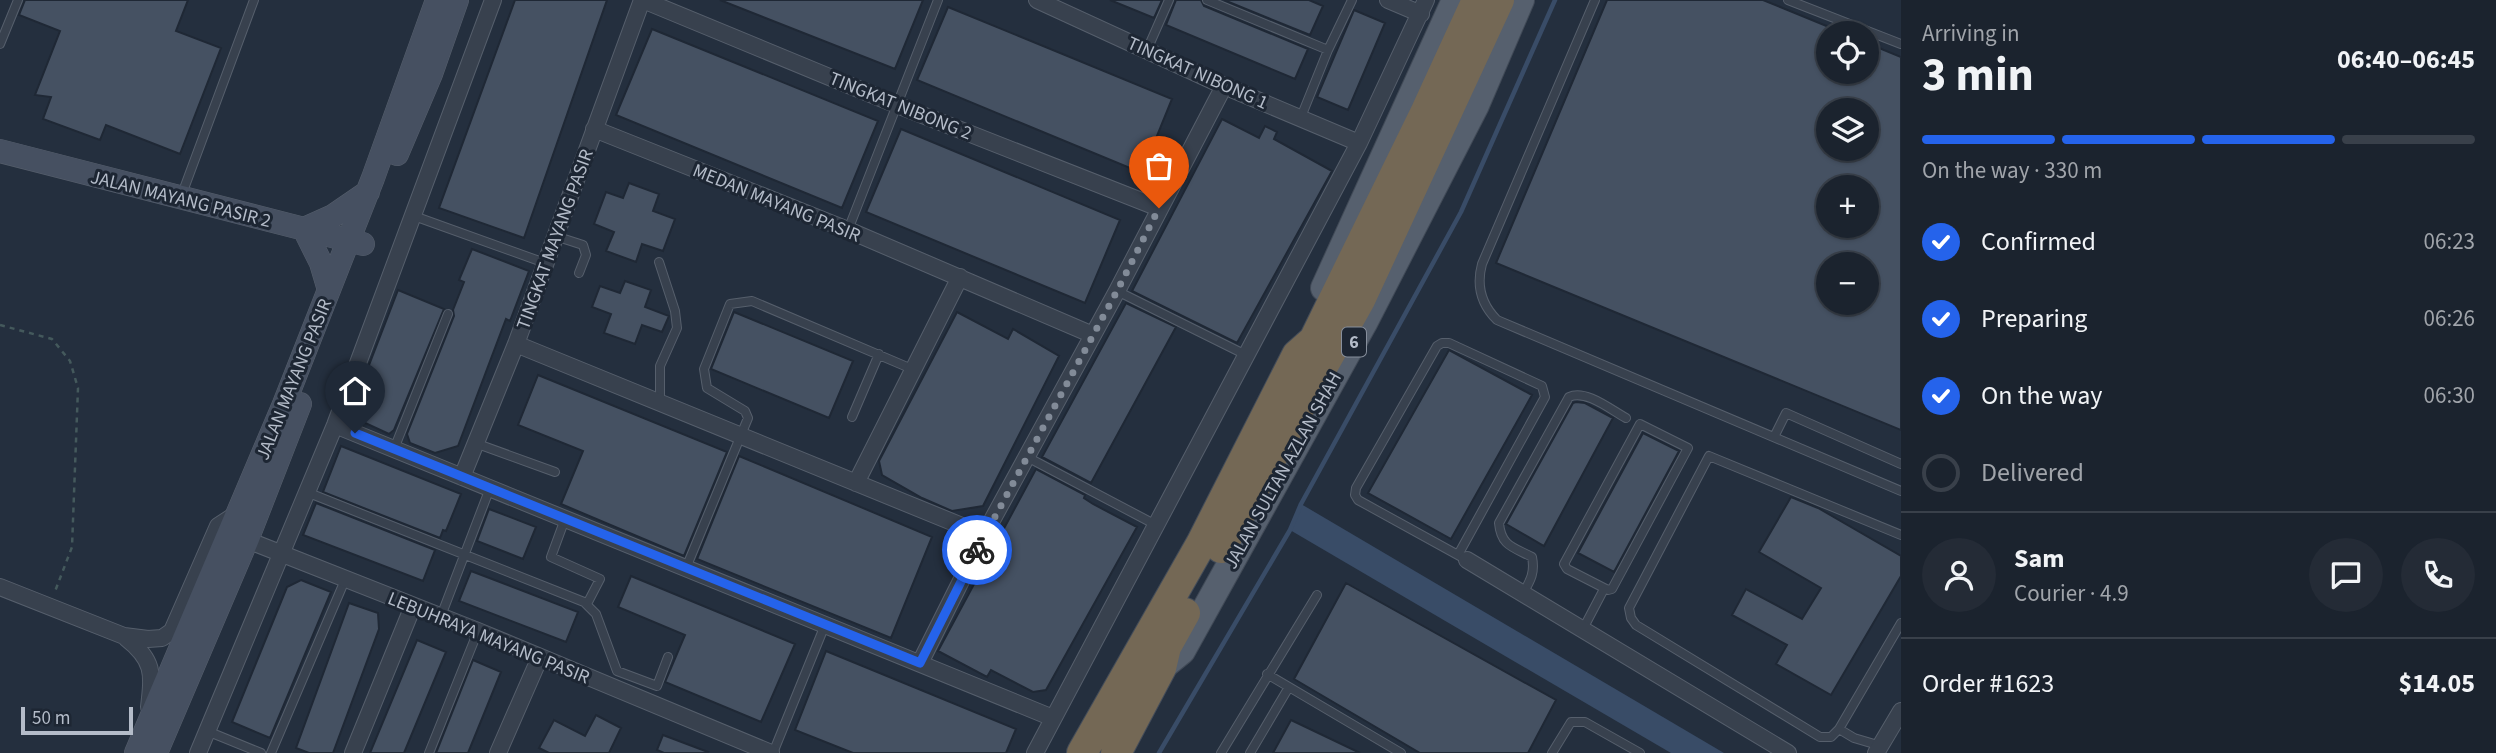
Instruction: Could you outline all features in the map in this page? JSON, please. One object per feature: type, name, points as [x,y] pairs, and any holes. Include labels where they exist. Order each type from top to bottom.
[{"type":"highway","name":"JALAN SULTAN AZLAN SHAH","points":[[1115,753],[1130,739],[1161,668],[1166,647],[1360,300],[1436,114],[1477,0]]},
{"type":"highway","name":"JALAN SULTAN AZLAN SHAH","points":[[1082,753],[1201,544],[1297,355],[1314,340],[1499,0]]},
{"type":"main road","name":"JALAN SULTAN AZLAN SHAH","points":[[1297,355],[1318,300],[1455,0]]},
{"type":"main road","name":"JALAN SULTAN AZLAN SHAH","points":[[1161,668],[1182,651],[1364,323],[1476,105],[1521,0]]},
{"type":"street","name":"JALAN MAYANG PASIR","points":[[156,753],[247,540],[356,242],[368,191],[437,0]]},
{"type":"street","name":"JALAN MAYANG PASIR","points":[[136,753],[242,505],[329,290],[384,184],[431,74],[457,0]]},
{"type":"street","points":[[198,753],[309,493],[493,0]]},
{"type":"street","name":"TINGKAT NIBONG 2","points":[[643,0],[897,105],[1159,208]]},
{"type":"street","name":"TINGKAT MAYANG PASIR","points":[[462,477],[516,344],[643,0]]},
{"type":"street","name":"TINGKAT NIBONG 1","points":[[1037,0],[1224,86],[1359,142]]},
{"type":"street","points":[[1035,753],[1359,142],[1424,7],[1388,0]]},
{"type":"street","points":[[920,663],[984,535],[1117,291],[1224,86]]},
{"type":"street","name":"MEDAN MAYANG PASIR","points":[[594,129],[848,230],[1093,335]]},
{"type":"street","name":"JALAN MAYANG PASIR 2","points":[[0,151],[356,242]]},
{"type":"street","points":[[329,290],[321,263],[304,229],[333,216],[368,191]]},
{"type":"street","points":[[856,483],[960,277]]},
{"type":"street","points":[[516,344],[984,535]]},
{"type":"street","points":[[335,425],[1053,718]]},
{"type":"street","points":[[215,567],[233,545],[247,540],[242,505]]},
{"type":"street","points":[[0,587],[124,636],[162,638],[172,631],[218,526],[242,505]]},
{"type":"street","name":"LEBUHRAYA MAYANG PASIR","points":[[247,540],[478,631],[640,704],[772,753]]},
{"type":"street","points":[[1463,557],[1788,753]]},
{"type":"street","points":[[353,753],[412,606]]},
{"type":"street","points":[[124,636],[141,650],[152,677],[148,724]]},
{"type":"street","points":[[498,753],[540,657]]},
{"type":"street","points":[[1878,750],[1901,711]]},
{"type":"lane","points":[[0,44],[18,0]]},
{"type":"lane","points":[[181,197],[254,0]]},
{"type":"lane","points":[[848,230],[938,0]]},
{"type":"lane","points":[[1147,50],[1169,0]]},
{"type":"lane","points":[[1207,0],[1328,50]]},
{"type":"lane","points":[[1301,117],[1328,50],[1353,0]]},
{"type":"lane","points":[[1595,0],[1482,264],[1479,277],[1485,308],[1497,320],[1901,491]]},
{"type":"lane","points":[[1788,0],[1901,44]]},
{"type":"lane","points":[[414,216],[545,263]]},
{"type":"lane","points":[[555,236],[583,245],[586,255],[579,273]]},
{"type":"lane","points":[[659,262],[675,311],[677,328],[660,366],[660,403]]},
{"type":"lane","points":[[1117,291],[1247,356]]},
{"type":"lane","points":[[685,568],[748,418],[745,411],[707,388],[704,369],[730,304],[752,301],[912,369]]},
{"type":"lane","points":[[394,449],[448,314]]},
{"type":"lane","points":[[1442,343],[1449,343],[1542,386],[1545,397],[1463,557],[1358,500],[1355,495],[1356,488],[1437,346],[1442,343]]},
{"type":"lane","points":[[852,417],[879,354]]},
{"type":"lane","points":[[1523,593],[1532,577],[1532,557],[1507,544],[1500,536],[1499,523],[1569,397],[1575,394],[1584,395],[1626,418]]},
{"type":"lane","points":[[1774,437],[1786,413],[1901,464]]},
{"type":"lane","points":[[1640,424],[1688,448],[1612,589],[1604,589],[1567,569],[1564,564],[1640,424]]},
{"type":"lane","points":[[475,443],[555,472]]},
{"type":"lane","points":[[1901,536],[1709,456],[1629,608],[1636,625],[1820,737],[1832,737],[1839,729],[1901,623]]},
{"type":"lane","points":[[1027,457],[1156,525]]},
{"type":"lane","points":[[441,617],[489,488]]},
{"type":"lane","points":[[309,493],[587,604],[596,614],[617,671],[657,685],[668,657]]},
{"type":"lane","points":[[565,519],[551,557],[600,579],[587,604]]},
{"type":"lane","points":[[271,753],[345,580]]},
{"type":"lane","points":[[1583,629],[1604,589]]},
{"type":"lane","points":[[1221,753],[1317,596]]},
{"type":"lane","points":[[772,753],[825,625]]},
{"type":"lane","points":[[429,753],[478,631]]},
{"type":"lane","points":[[1267,674],[1401,753]]},
{"type":"lane","points":[[1250,753],[1289,687]]},
{"type":"lane","points":[[1552,753],[1571,722],[1585,722],[1640,753]]},
{"type":"lane","points":[[1839,729],[1878,750]]},
{"type":"lane","points":[[207,731],[261,753]]},
{"type":"path","points":[[0,325],[52,339],[70,361],[78,388],[72,547],[49,607]]},
{"type":"water","points":[[1301,504],[1724,753],[1671,753],[1290,530]]},
{"type":"building","points":[[25,0],[188,0],[176,31],[221,48],[180,154],[106,125],[100,140],[43,119],[51,97],[35,95],[60,31],[19,15]]},
{"type":"building","points":[[515,0],[607,0],[524,238],[439,208]]},
{"type":"building","points":[[720,0],[923,0],[895,69]]},
{"type":"building","points":[[1110,0],[1162,0],[1154,18]]},
{"type":"building","points":[[1176,0],[1201,0],[1204,6],[1308,49],[1295,79],[1166,25]]},
{"type":"building","points":[[1224,0],[1309,0],[1323,6],[1310,35]]},
{"type":"building","points":[[1607,0],[1763,0],[1816,22],[1816,84],[1879,84],[1879,48],[1901,57],[1901,430],[1496,263]]},
{"type":"building","points":[[948,7],[1172,99],[1142,173],[917,80]]},
{"type":"building","points":[[1354,10],[1385,23],[1348,110],[1317,97]]},
{"type":"building","points":[[652,29],[878,121],[842,208],[616,115]]},
{"type":"building","points":[[1222,119],[1259,138],[1265,126],[1277,132],[1274,139],[1332,171],[1237,343],[1132,291]]},
{"type":"building","points":[[901,129],[1120,220],[1085,303],[866,212]]},
{"type":"building","points":[[629,183],[659,194],[653,211],[675,219],[663,251],[642,244],[636,262],[606,251],[614,232],[594,224],[606,192],[623,198]]},
{"type":"building","points":[[472,249],[529,271],[510,321],[506,319],[458,446],[435,453],[410,443],[407,434],[454,316],[453,310],[464,282],[459,280]]},
{"type":"building","points":[[625,281],[651,290],[645,307],[669,316],[662,332],[642,325],[635,344],[604,333],[611,314],[592,307],[600,286],[620,293]]},
{"type":"building","points":[[398,290],[444,309],[394,430],[389,434],[363,422],[354,404]]},
{"type":"building","points":[[1126,303],[1176,327],[1091,483],[1042,457]]},
{"type":"building","points":[[734,312],[853,361],[829,418],[711,369]]},
{"type":"building","points":[[957,312],[1008,339],[1013,329],[1059,356],[983,506],[952,511],[922,498],[882,475],[879,461]]},
{"type":"building","points":[[1449,350],[1532,395],[1451,539],[1368,493]]},
{"type":"building","points":[[538,375],[727,452],[684,556],[561,504],[583,451],[518,425]]},
{"type":"building","points":[[1573,403],[1585,403],[1613,418],[1544,546],[1506,524]]},
{"type":"building","points":[[1643,433],[1679,451],[1614,572],[1578,553]]},
{"type":"building","points":[[341,446],[461,494],[446,531],[443,530],[440,538],[323,492]]},
{"type":"building","points":[[739,456],[932,537],[891,638],[697,559]]},
{"type":"building","points":[[1036,469],[1137,527],[1046,690],[1033,692],[991,670],[987,677],[938,651]]},
{"type":"building","points":[[1791,497],[1818,508],[1901,556],[1901,576],[1831,695],[1776,664],[1787,645],[1732,615],[1746,589],[1802,619],[1821,588],[1759,552]]},
{"type":"building","points":[[316,503],[435,550],[423,581],[303,535]]},
{"type":"building","points":[[489,509],[536,527],[523,559],[477,541]]},
{"type":"building","points":[[471,571],[578,612],[566,642],[459,601]]},
{"type":"building","points":[[631,576],[795,644],[761,722],[665,682],[685,635],[618,607]]},
{"type":"building","points":[[301,580],[331,592],[270,738],[232,722],[287,587]]},
{"type":"building","points":[[1346,583],[1556,700],[1528,753],[1420,753],[1294,679]]},
{"type":"building","points":[[349,603],[378,613],[379,629],[333,753],[309,753],[296,748]]},
{"type":"building","points":[[417,640],[446,652],[404,753],[370,753]]},
{"type":"building","points":[[826,651],[1016,729],[1006,753],[853,753],[795,730]]},
{"type":"building","points":[[473,660],[501,672],[468,753],[436,753]]},
{"type":"building","points":[[596,715],[621,728],[609,753],[549,753],[539,748],[554,720],[585,736]]},
{"type":"building","points":[[1291,720],[1360,753],[1273,753]]},
{"type":"building","points":[[663,735],[708,752],[664,753],[657,750]]},
{"type":"waterway","points":[[1159,753],[1290,530],[1301,504],[1461,212],[1555,0]]},
{"type":"way so far","points":[[977,550],[1159,208]]},
{"type":"route","points":[[355,433],[920,663],[977,550]]}]
